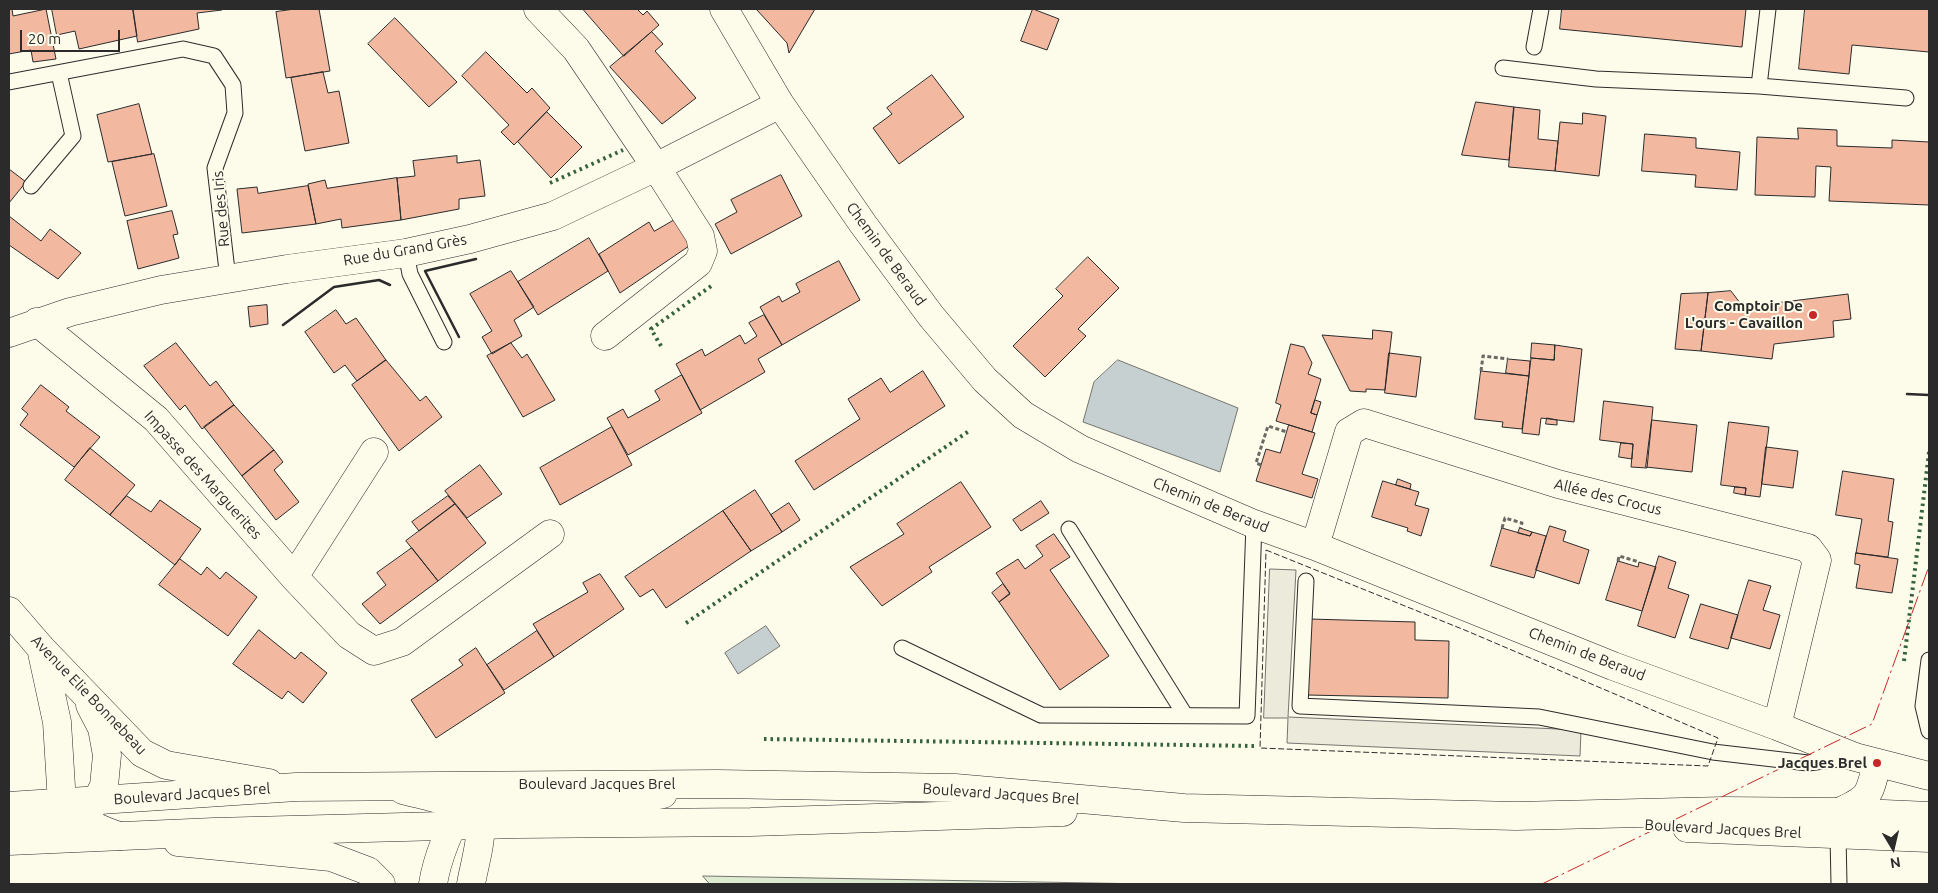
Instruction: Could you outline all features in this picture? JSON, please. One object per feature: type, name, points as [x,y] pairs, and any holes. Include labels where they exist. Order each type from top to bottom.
[{"type":"street","points":[[538,9],[576,49],[700,236],[704,251],[698,263],[605,336]]},
{"type":"street","name":"Chemin de Beraud","points":[[724,9],[780,104],[863,224],[931,316],[985,380],[1023,415],[1080,449],[1254,524],[1315,546],[1613,666],[1866,760],[1929,776]]},
{"type":"street","name":"Rue du Grand Grès","points":[[9,333],[70,312],[161,290],[406,253],[470,239],[553,216],[656,167],[780,104]]},
{"type":"street","name":"Impasse des Marguerites","points":[[37,322],[156,419],[294,577],[349,634],[374,651],[402,642],[550,534]]},
{"type":"street","name":"Allée des Crocus","points":[[1315,546],[1349,432],[1364,423],[1558,484],[1808,548],[1817,560],[1776,726]]},
{"type":"street","points":[[294,577],[374,452]]},
{"type":"street","name":"Avenue Elie Bonnebeau","points":[[9,611],[142,753],[166,765],[296,787]]},
{"type":"street","points":[[42,648],[57,722],[78,807],[98,829],[120,836],[331,857],[368,871],[381,884]]},
{"type":"street","points":[[9,822],[78,807],[104,786],[107,755],[102,728],[85,694]]},
{"type":"street","points":[[1839,824],[1870,792],[1866,760]]},
{"type":"street","points":[[433,884],[436,865],[479,803],[643,798],[718,784]]},
{"type":"street","name":"Boulevard Jacques Brel","points":[[9,806],[78,807],[296,787],[718,784],[955,788],[1184,808]]},
{"type":"street","points":[[390,786],[466,820],[480,836],[471,884]]},
{"type":"street","name":"Boulevard Jacques Brel","points":[[9,841],[466,820],[751,822],[1184,808],[1516,816],[1724,811],[1839,824],[1929,838]]},
{"type":"street","name":"Boulevard Jacques Brel","points":[[1839,824],[1929,816]]},
{"type":"lane","points":[[1534,47],[1541,9]]},
{"type":"lane","points":[[1759,86],[1768,9]]},
{"type":"lane","name":"Rue des Iris","points":[[9,82],[183,49],[214,56],[233,84],[235,113],[215,168],[228,279]]},
{"type":"lane","points":[[1503,68],[1596,79],[1759,86],[1906,98]]},
{"type":"lane","points":[[31,186],[73,136],[59,73]]},
{"type":"lane","points":[[406,253],[410,274],[444,342]]},
{"type":"lane","points":[[902,648],[1041,715],[1247,716],[1254,524]]},
{"type":"lane","points":[[1069,529],[1185,716]]},
{"type":"lane","points":[[1306,581],[1300,706],[1539,717],[1713,752],[1808,763],[1866,760]]},
{"type":"lane","points":[[1929,660],[1923,706],[1929,732]]},
{"type":"lane","points":[[1839,824],[1839,884]]},
{"type":"path","points":[[1481,371],[1482,356],[1508,359]]},
{"type":"path","points":[[1261,465],[1256,463],[1268,426],[1287,432]]},
{"type":"path","points":[[1502,528],[1505,518],[1522,523],[1520,528]]},
{"type":"path","points":[[1618,561],[1619,556],[1639,562]]},
{"type":"green space","points":[[703,876],[1149,884],[710,884]]},
{"type":"shaded area","points":[[1118,360],[1238,408],[1220,472],[1083,422],[1094,382]]},
{"type":"shaded area","points":[[1270,569],[1296,570],[1288,717],[1581,730],[1580,756],[1287,743],[1288,718],[1264,718]]},
{"type":"shaded area","points":[[766,626],[780,646],[738,674],[725,653]]},
{"type":"building","points":[[9,9],[12,9],[13,16],[46,9],[56,59],[33,62],[31,50],[9,54]]},
{"type":"building","points":[[52,9],[133,9],[137,36],[79,49],[75,31],[57,35]]},
{"type":"building","points":[[133,9],[222,10],[197,13],[199,29],[138,42]]},
{"type":"building","points":[[295,9],[319,9],[330,71],[286,78],[276,12]]},
{"type":"building","points":[[583,9],[637,9],[643,15],[647,11],[659,25],[624,56]]},
{"type":"building","points":[[758,9],[815,9],[789,53],[787,43]]},
{"type":"building","points":[[1033,9],[1059,19],[1047,50],[1021,41]]},
{"type":"building","points":[[1562,9],[1746,9],[1742,47],[1560,29]]},
{"type":"building","points":[[1805,9],[1929,9],[1929,52],[1852,45],[1849,74],[1799,69]]},
{"type":"building","points":[[395,18],[457,82],[429,107],[368,44]]},
{"type":"building","points":[[652,32],[663,44],[655,51],[696,98],[662,124],[610,67]]},
{"type":"building","points":[[486,52],[527,93],[532,88],[550,108],[514,145],[501,132],[509,125],[462,76]]},
{"type":"building","points":[[323,72],[328,93],[339,91],[349,143],[305,151],[291,78]]},
{"type":"building","points":[[932,75],[964,117],[899,164],[873,128],[892,114],[887,108]]},
{"type":"building","points":[[1476,102],[1514,107],[1509,160],[1462,155]]},
{"type":"building","points":[[139,104],[152,154],[108,162],[97,115]]},
{"type":"building","points":[[1514,107],[1540,110],[1538,139],[1558,141],[1555,171],[1509,167]]},
{"type":"building","points":[[547,112],[582,147],[551,178],[518,142]]},
{"type":"building","points":[[1583,113],[1606,116],[1599,176],[1555,171],[1560,122],[1582,124]]},
{"type":"building","points":[[1798,128],[1837,130],[1837,146],[1892,148],[1892,140],[1929,142],[1929,205],[1829,201],[1831,167],[1816,166],[1815,197],[1755,195],[1757,137],[1798,139]]},
{"type":"building","points":[[1645,134],[1696,138],[1696,148],[1740,152],[1737,190],[1695,187],[1696,175],[1642,171]]},
{"type":"building","points":[[154,154],[167,206],[125,216],[112,162]]},
{"type":"building","points":[[457,156],[457,163],[480,160],[485,196],[459,199],[459,209],[401,220],[397,178],[415,176],[413,161]]},
{"type":"building","points":[[9,169],[26,182],[9,203]]},
{"type":"building","points":[[781,175],[802,216],[731,254],[715,224],[737,212],[731,200]]},
{"type":"building","points":[[397,178],[401,220],[342,228],[341,219],[316,224],[308,184],[325,180],[327,188]]},
{"type":"building","points":[[308,186],[316,224],[242,233],[237,189],[257,187],[258,193]]},
{"type":"building","points":[[172,211],[178,234],[173,235],[179,258],[138,269],[127,221]]},
{"type":"building","points":[[9,216],[41,241],[50,229],[81,253],[58,279],[9,245]]},
{"type":"building","points":[[678,218],[692,244],[620,293],[599,254],[649,222],[654,231]]},
{"type":"building","points":[[589,238],[608,271],[538,315],[518,282]]},
{"type":"building","points":[[1088,257],[1119,288],[1078,329],[1086,336],[1045,377],[1013,346],[1063,296],[1056,289]]},
{"type":"building","points":[[839,261],[860,300],[782,345],[760,307],[779,296],[782,302],[800,292],[796,284]]},
{"type":"building","points":[[511,271],[534,307],[514,320],[522,336],[492,354],[482,337],[492,331],[470,294]]},
{"type":"building","points":[[1731,291],[1743,307],[1848,294],[1851,319],[1833,321],[1834,337],[1774,344],[1772,359],[1701,351],[1708,293]]},
{"type":"building","points":[[1708,293],[1701,351],[1675,349],[1681,294]]},
{"type":"building","points":[[267,305],[268,324],[250,327],[248,307]]},
{"type":"building","points":[[336,310],[346,324],[356,318],[386,360],[357,381],[345,365],[334,373],[305,332]]},
{"type":"building","points":[[764,315],[782,345],[758,359],[765,372],[700,410],[676,364],[702,349],[705,356],[740,335],[745,344],[757,336],[749,323]]},
{"type":"building","points":[[1373,330],[1392,332],[1385,390],[1366,389],[1366,392],[1350,391],[1322,335],[1372,339]]},
{"type":"building","points":[[176,343],[210,386],[216,381],[234,405],[202,429],[185,405],[180,410],[144,366]]},
{"type":"building","points":[[511,343],[522,358],[527,354],[555,400],[523,417],[487,356]]},
{"type":"building","points":[[1532,343],[1555,345],[1554,360],[1531,358]]},
{"type":"building","points":[[1291,344],[1304,347],[1312,363],[1308,374],[1321,379],[1311,413],[1317,415],[1312,432],[1276,421],[1281,405],[1276,403]]},
{"type":"building","points":[[1555,345],[1582,349],[1574,422],[1541,418],[1539,435],[1522,433],[1531,358],[1554,360]]},
{"type":"building","points":[[1389,353],[1421,357],[1416,397],[1385,393]]},
{"type":"building","points":[[1508,359],[1530,361],[1529,376],[1506,373]]},
{"type":"building","points":[[386,360],[420,401],[426,396],[442,417],[399,451],[352,385]]},
{"type":"building","points":[[923,371],[945,406],[814,490],[795,461],[860,419],[848,399],[881,378],[890,392]]},
{"type":"building","points":[[1481,371],[1529,376],[1522,429],[1502,427],[1503,422],[1475,419]]},
{"type":"building","points":[[682,375],[702,413],[628,455],[607,418],[623,409],[628,418],[660,400],[655,391]]},
{"type":"building","points":[[41,385],[69,407],[66,411],[100,437],[74,467],[20,425],[28,414],[22,409]]},
{"type":"building","points":[[1315,400],[1321,402],[1317,415],[1311,413]]},
{"type":"building","points":[[1604,401],[1653,407],[1647,468],[1631,467],[1633,444],[1600,440]]},
{"type":"building","points":[[234,405],[274,450],[242,476],[204,427]]},
{"type":"building","points":[[1547,418],[1557,420],[1557,425],[1546,424]]},
{"type":"building","points":[[1652,420],[1697,425],[1692,472],[1646,467]]},
{"type":"building","points":[[1729,422],[1769,427],[1760,497],[1745,495],[1746,488],[1721,485]]},
{"type":"building","points":[[1289,425],[1315,433],[1302,474],[1318,479],[1312,498],[1256,481],[1266,449],[1280,453]]},
{"type":"building","points":[[612,427],[632,465],[560,505],[540,468]]},
{"type":"building","points":[[1621,443],[1633,444],[1632,459],[1619,457]]},
{"type":"building","points":[[1766,447],[1798,451],[1793,488],[1762,484]]},
{"type":"building","points":[[90,448],[135,485],[110,515],[65,480]]},
{"type":"building","points":[[274,450],[283,462],[274,470],[299,502],[276,520],[242,476]]},
{"type":"building","points":[[480,465],[502,494],[467,518],[445,491]]},
{"type":"building","points":[[1843,471],[1894,479],[1888,521],[1893,522],[1888,557],[1856,553],[1862,519],[1836,515]]},
{"type":"building","points":[[1398,479],[1411,484],[1410,489],[1396,485]]},
{"type":"building","points":[[1383,481],[1419,492],[1415,505],[1429,509],[1421,536],[1407,531],[1408,528],[1372,517]]},
{"type":"building","points":[[961,482],[991,527],[929,567],[932,572],[882,606],[850,567],[904,534],[897,524]]},
{"type":"building","points":[[1735,487],[1746,488],[1745,495],[1734,493]]},
{"type":"building","points":[[755,490],[782,532],[751,551],[723,511]]},
{"type":"building","points":[[127,496],[151,512],[160,500],[201,529],[175,565],[110,515]]},
{"type":"building","points":[[448,496],[455,504],[419,531],[412,522]]},
{"type":"building","points":[[1041,501],[1049,513],[1021,531],[1013,520]]},
{"type":"building","points":[[789,503],[800,520],[782,532],[771,515]]},
{"type":"building","points":[[455,504],[486,543],[438,581],[406,541]]},
{"type":"building","points":[[723,511],[751,551],[666,608],[653,589],[640,597],[625,577]]},
{"type":"building","points":[[1550,526],[1566,531],[1563,541],[1589,550],[1579,584],[1536,570]]},
{"type":"building","points":[[1502,528],[1530,536],[1532,532],[1546,536],[1534,578],[1491,566]]},
{"type":"building","points":[[1520,528],[1532,532],[1530,536],[1518,533]]},
{"type":"building","points":[[1054,534],[1070,557],[1050,570],[1109,656],[1060,690],[999,602],[1010,594],[996,573],[1018,559],[1025,569],[1043,556],[1036,546]]},
{"type":"building","points":[[412,548],[438,581],[380,624],[362,604],[386,585],[377,573]]},
{"type":"building","points":[[1856,553],[1898,559],[1892,593],[1856,588],[1860,565],[1855,564]]},
{"type":"building","points":[[1659,556],[1676,562],[1668,588],[1689,595],[1675,638],[1638,626]]},
{"type":"building","points":[[180,559],[201,575],[207,567],[220,579],[226,572],[257,597],[228,636],[159,585]]},
{"type":"building","points":[[1618,561],[1638,567],[1639,562],[1656,567],[1642,611],[1606,600]]},
{"type":"building","points":[[600,574],[624,609],[554,657],[533,624],[588,592],[583,583]]},
{"type":"building","points":[[1749,580],[1771,586],[1763,610],[1780,615],[1770,649],[1731,638]]},
{"type":"building","points":[[1003,584],[1010,593],[999,602],[992,593]]},
{"type":"building","points":[[1701,604],[1738,615],[1728,649],[1690,638]]},
{"type":"building","points":[[1309,619],[1415,622],[1415,640],[1449,641],[1448,698],[1307,695]]},
{"type":"building","points":[[259,630],[295,659],[301,652],[327,673],[303,703],[288,691],[282,699],[233,664]]},
{"type":"building","points":[[537,631],[554,657],[504,690],[487,665]]},
{"type":"building","points":[[476,648],[505,693],[436,738],[411,700],[463,665],[459,660]]},
{"type":"hedge","points":[[550,183],[623,150]]},
{"type":"hedge","points":[[661,346],[651,329],[714,284]]},
{"type":"hedge","points":[[686,623],[969,431]]},
{"type":"hedge","points":[[1904,661],[1929,452]]},
{"type":"hedge","points":[[764,739],[1256,746]]},
{"type":"fence","points":[[1266,550],[1467,631],[1718,738],[1708,766],[1260,748],[1266,550]]},
{"type":"wall","points":[[459,337],[425,271],[476,259]]},
{"type":"wall","points":[[283,325],[334,287],[379,280],[390,285]]},
{"type":"wall","points":[[1907,394],[1929,395]]},
{"type":"power","points":[[1542,884],[1872,724],[1929,566]]},
{"type":"place","name":"Comptoir De L'ours - Cavaillon","points":[[1813,315]]},
{"type":"place","name":"Jacques Brel","points":[[1877,763]]}]
